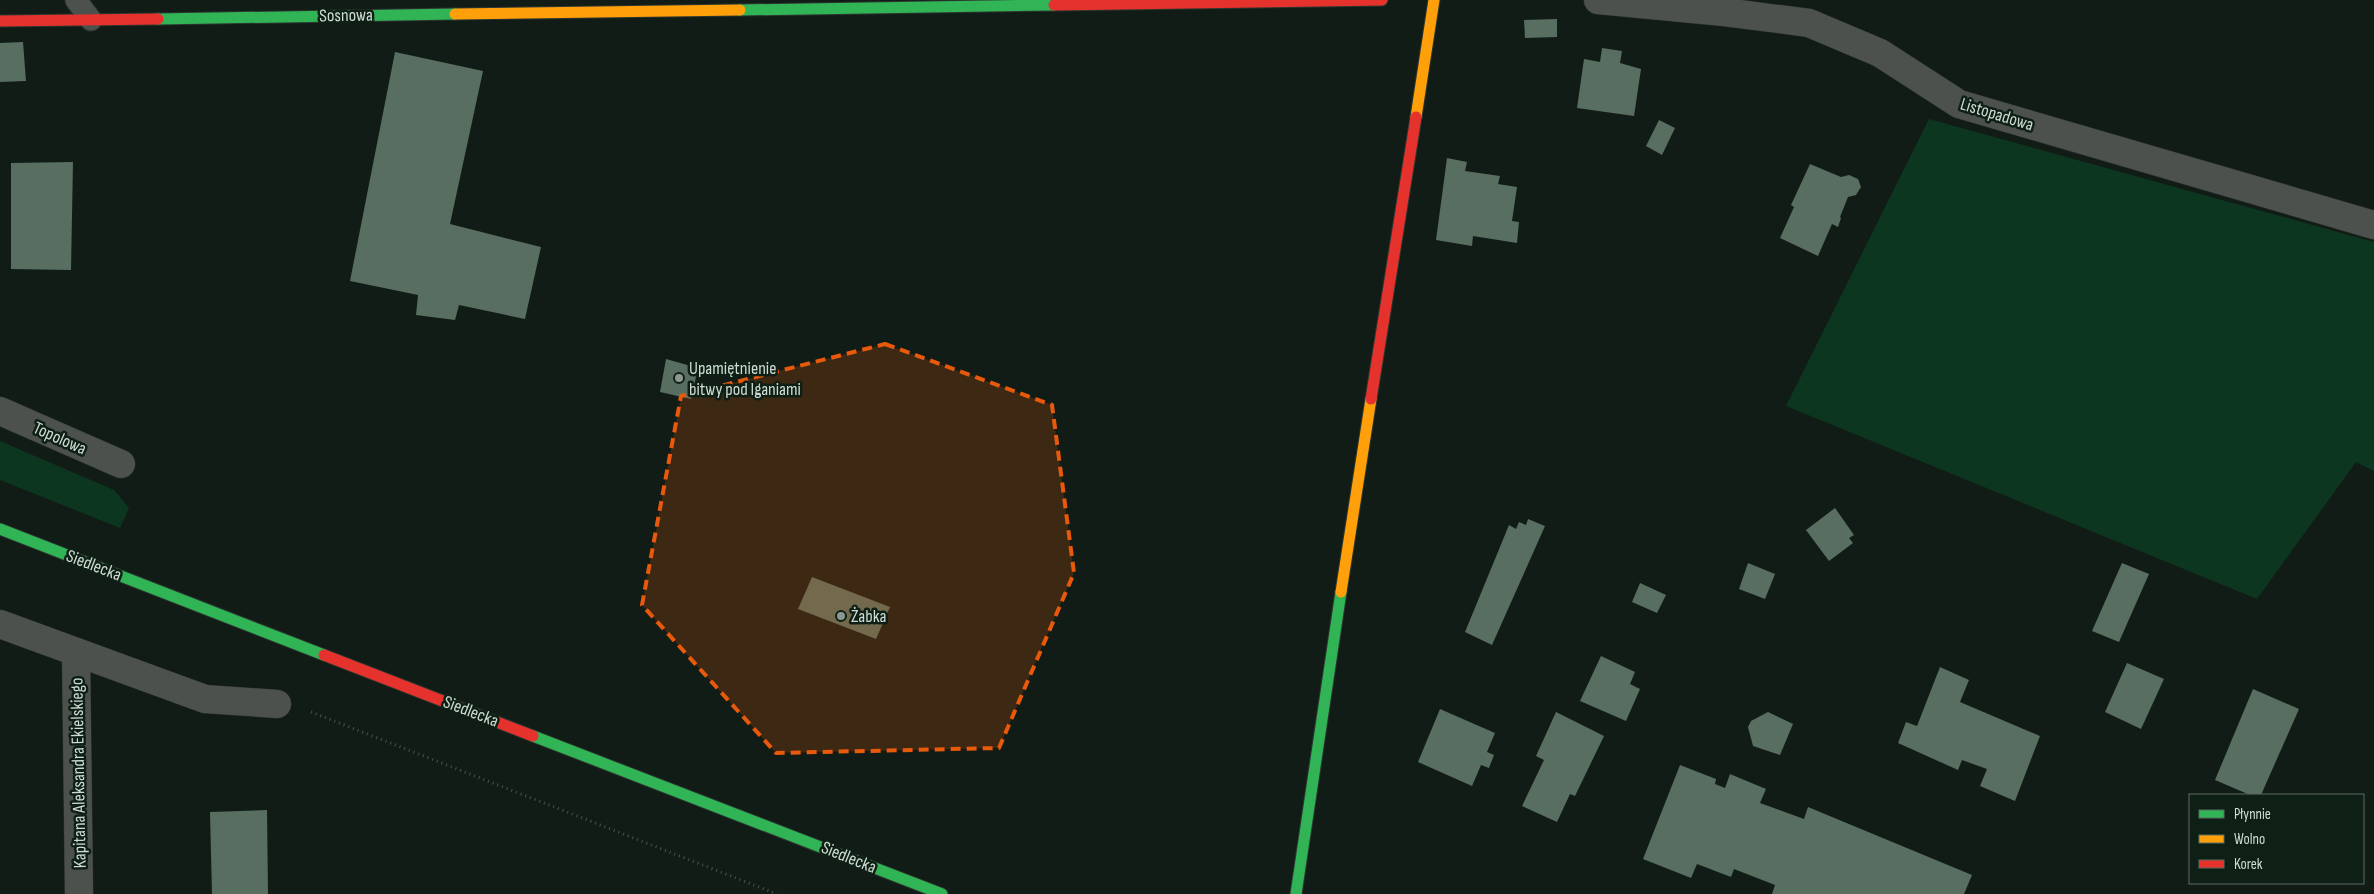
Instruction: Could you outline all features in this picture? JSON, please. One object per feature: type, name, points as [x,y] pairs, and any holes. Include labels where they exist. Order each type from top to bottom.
[{"type":"street","name":"Sosnowa","points":[[0,21],[1382,0]]},
{"type":"street","points":[[1296,894],[1346,553],[1434,0]]},
{"type":"street","name":"Listopadowa","points":[[1598,0],[1724,12],[1809,23],[1880,53],[1959,104],[2374,225]]},
{"type":"street","name":"Topolowa","points":[[0,411],[121,464]]},
{"type":"street","name":"Siedlecka","points":[[0,529],[942,894]]},
{"type":"street","points":[[0,624],[204,699],[276,704]]},
{"type":"street","name":"Kapitana Aleksandra Ekielskiego","points":[[76,652],[79,894]]},
{"type":"lane","points":[[76,0],[91,20]]},
{"type":"path","points":[[276,704],[290,704],[777,894]]},
{"type":"highlighted area","points":[[885,344],[1052,405],[1074,573],[999,748],[776,753],[642,605],[681,396]]},
{"type":"green space","points":[[1929,119],[2374,242],[2374,471],[2356,462],[2257,599],[1786,406]]},
{"type":"green space","points":[[0,441],[114,490],[129,508],[120,528],[0,480]]},
{"type":"building","points":[[1557,19],[1557,37],[1525,38],[1524,20]]},
{"type":"building","points":[[23,42],[26,81],[0,82],[0,43]]},
{"type":"building","points":[[1602,48],[1622,51],[1620,63],[1641,69],[1634,116],[1577,108],[1584,59],[1600,62]]},
{"type":"building","points":[[395,52],[483,71],[450,224],[541,247],[525,319],[459,305],[455,320],[416,315],[418,295],[350,281]]},
{"type":"building","points":[[1659,120],[1675,128],[1662,155],[1646,146]]},
{"type":"building","points":[[1447,158],[1467,162],[1465,171],[1500,176],[1498,184],[1517,187],[1512,221],[1519,222],[1517,243],[1473,236],[1472,246],[1436,240]]},
{"type":"building","points":[[73,162],[71,270],[11,269],[11,163]]},
{"type":"building","points":[[1810,164],[1841,177],[1849,175],[1858,179],[1861,187],[1856,195],[1848,197],[1838,227],[1832,224],[1818,256],[1780,238],[1794,207],[1791,205]]},
{"type":"building","points":[[666,359],[698,368],[691,399],[660,392]]},
{"type":"building","points":[[1835,508],[1854,535],[1849,538],[1853,543],[1829,561],[1806,530]]},
{"type":"building","points":[[1528,519],[1545,526],[1492,645],[1465,632],[1509,525],[1516,529],[1519,522],[1526,525]]},
{"type":"building","points":[[1748,563],[1775,574],[1765,599],[1739,589]]},
{"type":"building","points":[[2122,563],[2149,574],[2119,642],[2092,631]]},
{"type":"building","points":[[812,577],[890,607],[876,639],[798,609]]},
{"type":"building","points":[[1640,583],[1666,595],[1657,613],[1632,602]]},
{"type":"building","points":[[1601,656],[1635,672],[1630,684],[1640,689],[1626,721],[1580,701]]},
{"type":"building","points":[[2127,663],[2164,679],[2141,729],[2105,712]]},
{"type":"building","points":[[1940,667],[1969,680],[1960,702],[2040,736],[2015,801],[1980,786],[1987,769],[1962,760],[1958,770],[1898,743],[1906,722],[1917,726]]},
{"type":"building","points":[[2253,689],[2299,709],[2261,794],[2248,794],[2215,780]]},
{"type":"building","points":[[1440,709],[1495,733],[1487,752],[1494,755],[1489,768],[1481,765],[1472,786],[1418,762]]},
{"type":"building","points":[[1556,712],[1604,736],[1575,796],[1570,794],[1557,822],[1522,806],[1544,760],[1536,756]]},
{"type":"building","points":[[1768,712],[1793,724],[1780,755],[1753,746],[1748,727],[1751,721]]},
{"type":"building","points":[[1680,765],[1716,779],[1715,784],[1725,788],[1730,774],[1766,789],[1760,803],[1804,819],[1808,807],[1972,875],[1964,894],[1772,894],[1775,885],[1734,869],[1731,877],[1697,864],[1691,878],[1643,859]]},
{"type":"building","points":[[267,810],[268,894],[212,894],[210,812]]},
{"type":"traffic: fast","points":[[740,10],[1054,5]]},
{"type":"traffic: fast","points":[[158,19],[455,14]]},
{"type":"traffic: fast","points":[[0,529],[324,655]]},
{"type":"traffic: fast","points":[[1296,894],[1341,592]]},
{"type":"traffic: fast","points":[[533,736],[942,894]]},
{"type":"traffic: slow","points":[[1416,117],[1434,0]]},
{"type":"traffic: slow","points":[[455,14],[740,10]]},
{"type":"traffic: slow","points":[[1341,592],[1371,399]]},
{"type":"traffic: jam","points":[[1054,5],[1382,0]]},
{"type":"traffic: jam","points":[[0,21],[158,19]]},
{"type":"traffic: jam","points":[[1371,399],[1416,117]]},
{"type":"traffic: jam","points":[[324,655],[533,736]]},
{"type":"place","name":"Upamiętnienie bitwy pod Iganiami","points":[[679,378]]},
{"type":"place","name":"Żabka","points":[[841,616]]}]
